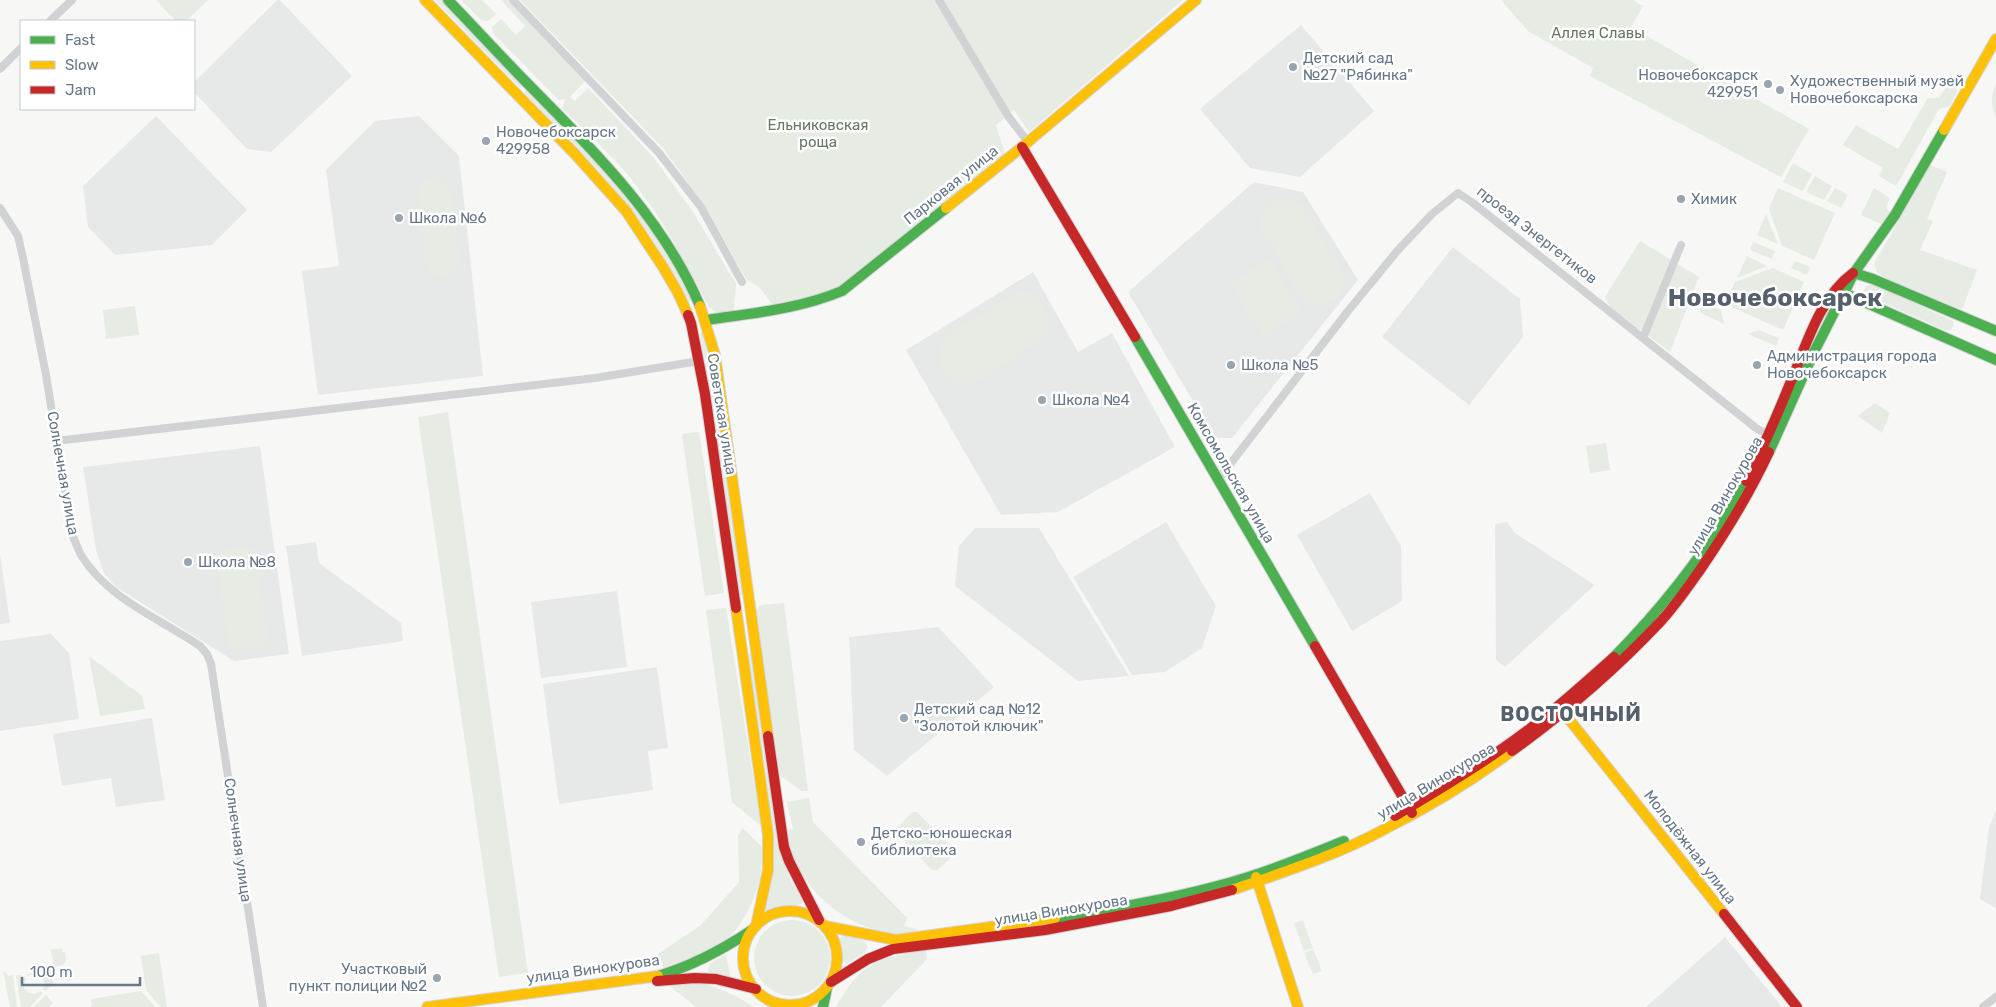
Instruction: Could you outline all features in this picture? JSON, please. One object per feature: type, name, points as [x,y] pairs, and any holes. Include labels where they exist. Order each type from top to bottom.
[{"type":"main road","name":"Советская улица","points":[[425,0],[580,159],[626,212],[678,293],[691,323],[700,361],[769,843],[768,873],[754,928]]},
{"type":"main road","name":"Советская улица","points":[[448,0],[610,167],[637,199],[676,258],[692,286],[707,320],[716,364],[782,839],[789,862],[822,923]]},
{"type":"main road","name":"Парковая улица","points":[[691,323],[794,307],[818,301],[842,291],[1025,145],[1196,0]]},
{"type":"main road","name":"улица Винокурова","points":[[1772,437],[1854,273],[1895,215],[1996,39]]},
{"type":"main road","name":"Комсомольская улица","points":[[1025,145],[1410,811]]},
{"type":"main road","name":"улица Винокурова","points":[[829,985],[868,959],[893,949],[1045,930],[1111,918],[1171,906],[1256,878],[1410,811],[1561,710],[1618,666],[1659,617],[1685,591],[1748,493],[1823,308],[1841,281],[1854,273]]},
{"type":"main road","points":[[1854,273],[1873,278],[1996,331]]},
{"type":"main road","points":[[1844,294],[1996,360]]},
{"type":"main road","name":"Молодёжная улица","points":[[1561,710],[1797,1007]]},
{"type":"main road","points":[[1256,878],[1298,1007]]},
{"type":"main road","name":"улица Винокурова","points":[[822,923],[896,940],[1133,906],[1224,888]]},
{"type":"main road","points":[[769,1007],[747,974],[744,957],[748,939],[754,928],[772,915],[789,911],[809,915],[822,923],[831,935],[837,952],[836,969],[829,985],[824,1007]]},
{"type":"main road","name":"улица Винокурова","points":[[427,1007],[664,974],[701,962],[754,928]]},
{"type":"main road","name":"улица Винокурова","points":[[467,1007],[658,981],[695,978],[716,979],[759,992]]},
{"type":"main road","points":[[759,992],[781,1004],[792,1004],[810,1000],[829,985]]},
{"type":"street","points":[[51,20],[72,0]]},
{"type":"street","points":[[513,0],[659,153],[701,207],[742,282]]},
{"type":"street","points":[[939,0],[1025,145]]},
{"type":"street","points":[[0,68],[20,49]]},
{"type":"street","name":"проезд Энергетиков","points":[[1218,480],[1348,311],[1398,250],[1432,214],[1458,193],[1474,203],[1756,428],[1772,437]]},
{"type":"street","name":"Солнечная улица","points":[[0,208],[18,236],[72,534],[81,555],[111,589],[129,603],[200,646],[212,664],[263,1007]]},
{"type":"street","points":[[1643,338],[1681,245]]},
{"type":"street","points":[[56,441],[584,379],[700,361]]},
{"type":"street","points":[[1983,1007],[1996,997]]},
{"type":"shaded area","points":[[277,0],[280,0],[352,76],[271,152],[247,149],[195,93],[195,81]]},
{"type":"shaded area","name":"Детский сад №27 \"Рябинка\"","points":[[1301,25],[1374,111],[1300,177],[1250,168],[1200,109]]},
{"type":"shaded area","points":[[156,116],[247,210],[212,245],[115,255],[88,227],[83,186]]},
{"type":"shaded area","name":"Школа №6","points":[[419,116],[459,156],[483,376],[318,395],[302,271],[339,266],[326,170],[375,121]]},
{"type":"shaded area","name":"Школа №5","points":[[1254,182],[1303,192],[1358,280],[1232,438],[1215,438],[1128,292]]},
{"type":"shaded area","points":[[1453,247],[1520,299],[1523,337],[1469,405],[1382,337]]},
{"type":"shaded area","name":"Школа №4","points":[[1033,272],[1078,352],[1112,333],[1175,447],[1058,512],[1001,515],[906,350]]},
{"type":"shaded area","name":"Школа №8","points":[[260,446],[289,654],[234,661],[116,587],[104,573],[96,550],[83,467]]},
{"type":"shaded area","points":[[1370,493],[1401,546],[1402,601],[1352,631],[1297,535]]},
{"type":"shaded area","points":[[1166,522],[1216,606],[1202,648],[1165,672],[1132,675],[1073,577]]},
{"type":"shaded area","points":[[1507,522],[1515,533],[1595,585],[1505,667],[1496,660],[1495,524]]},
{"type":"shaded area","points":[[975,528],[1039,528],[1129,676],[1078,681],[955,586],[959,546]]},
{"type":"shaded area","points":[[316,542],[319,563],[401,623],[403,641],[302,656],[286,546]]},
{"type":"shaded area","points":[[0,554],[10,623],[0,624]]},
{"type":"shaded area","points":[[617,591],[627,667],[541,678],[531,602]]},
{"type":"shaded area","name":"Детский сад №12 \"Золотой ключик\"","points":[[938,627],[994,687],[887,776],[854,750],[849,637]]},
{"type":"shaded area","points":[[51,634],[69,653],[79,719],[0,731],[0,641]]},
{"type":"shaded area","points":[[657,667],[668,748],[648,751],[653,790],[559,804],[543,684]]},
{"type":"shaded area","points":[[152,718],[165,800],[116,807],[111,778],[62,786],[53,734]]},
{"type":"shaded area","points":[[1996,810],[1996,908],[1980,899],[1989,827]]},
{"type":"shaded area","points":[[1725,937],[1782,1007],[1646,1007]]},
{"type":"green space","points":[[156,0],[208,0],[187,20],[175,20]]},
{"type":"green space","points":[[435,0],[441,0],[522,85],[520,88]]},
{"type":"green space","points":[[461,0],[482,0],[496,14],[488,21],[481,20]]},
{"type":"green space","points":[[501,0],[508,0],[586,80],[570,97],[575,101],[588,88],[654,158],[693,212],[736,284],[734,309],[732,312],[716,312],[709,307],[669,234],[632,181],[603,148],[562,108],[566,99],[559,100],[493,33],[492,27],[501,19],[516,35],[525,26]]},
{"type":"green space","name":"Ельниковская роща","points":[[520,0],[1183,0],[1029,132],[1014,110],[996,125],[1005,154],[849,283],[815,297],[772,304],[761,289],[746,279],[707,209],[663,148]]},
{"type":"green space","name":"Аллея Славы","points":[[1501,0],[1633,0],[1643,6],[1631,27],[1809,129],[1781,177],[1590,76],[1593,68],[1528,31]]},
{"type":"green space","points":[[1996,83],[1996,117],[1992,100]]},
{"type":"green space","points":[[1952,85],[1956,87],[1957,92],[1950,106],[1939,109],[1896,186],[1879,176],[1883,168],[1843,145],[1856,125],[1898,149],[1928,98],[1939,98],[1946,88]]},
{"type":"green space","points":[[527,89],[600,164],[634,204],[655,235],[692,300],[688,302],[659,249],[640,221],[593,164],[524,93]]},
{"type":"green space","points":[[1793,163],[1812,174],[1803,191],[1783,182]]},
{"type":"green space","points":[[1930,165],[1947,172],[1927,219],[1933,221],[1920,250],[1977,270],[1963,307],[1960,309],[1884,277],[1877,272],[1874,264]]},
{"type":"green space","points":[[433,176],[445,179],[451,190],[459,261],[456,272],[445,278],[432,275],[426,263],[418,192],[421,182]]},
{"type":"green space","points":[[1815,176],[1832,186],[1824,200],[1806,192]]},
{"type":"green space","points":[[1778,188],[1835,213],[1814,260],[1782,246],[1769,209]]},
{"type":"green space","points":[[1835,188],[1848,195],[1841,208],[1827,201]]},
{"type":"green space","points":[[1874,188],[1890,198],[1886,207],[1892,216],[1888,221],[1881,224],[1861,215]]},
{"type":"green space","points":[[1282,199],[1290,199],[1301,204],[1345,278],[1343,290],[1335,300],[1322,305],[1308,303],[1303,300],[1260,226],[1261,216],[1265,208]]},
{"type":"green space","points":[[1766,214],[1778,244],[1757,235]]},
{"type":"green space","points":[[1640,241],[1699,277],[1670,352],[1611,308],[1605,297]]},
{"type":"green space","points":[[1753,242],[1775,251],[1772,259],[1750,250]]},
{"type":"green space","points":[[1747,256],[1767,266],[1737,278]]},
{"type":"green space","points":[[1269,259],[1302,313],[1263,337],[1230,283]]},
{"type":"green space","points":[[1795,261],[1810,267],[1807,275],[1791,268]]},
{"type":"green space","points":[[1773,268],[1804,282],[1783,330],[1725,304],[1735,282]]},
{"type":"green space","points":[[1873,284],[1953,321],[1954,325],[1950,331],[1947,331],[1868,296],[1864,290],[1866,286]]},
{"type":"green space","points":[[1022,289],[1029,292],[1044,307],[1048,320],[1047,336],[968,386],[952,381],[946,376],[941,362],[940,354],[943,337]]},
{"type":"green space","points":[[1706,303],[1721,310],[1724,324],[1699,312],[1702,305]]},
{"type":"green space","points":[[135,306],[139,335],[106,339],[103,310]]},
{"type":"green space","points":[[1759,330],[1779,338],[1776,346],[1748,334]]},
{"type":"green space","points":[[704,332],[715,388],[710,389],[700,333]]},
{"type":"green space","points":[[715,395],[744,595],[740,595],[711,396]]},
{"type":"green space","points":[[1875,403],[1890,413],[1882,433],[1858,416]]},
{"type":"green space","points":[[448,412],[528,973],[499,977],[418,417]]},
{"type":"green space","points":[[699,432],[724,593],[705,596],[682,434]]},
{"type":"green space","points":[[1606,443],[1610,470],[1590,473],[1586,446]]},
{"type":"green space","points":[[249,546],[255,551],[268,639],[266,643],[259,647],[235,650],[229,645],[216,556],[221,550]]},
{"type":"green space","points":[[784,603],[808,791],[802,791],[778,774],[754,612],[761,605]]},
{"type":"green space","points":[[726,608],[761,826],[732,802],[706,610]]},
{"type":"green space","points":[[752,653],[782,858],[792,883],[802,898],[803,903],[767,911],[764,908],[773,865],[774,844],[748,654]]},
{"type":"green space","points":[[89,656],[142,696],[145,709],[100,716]]},
{"type":"green space","points":[[809,798],[813,822],[907,918],[904,926],[917,929],[917,935],[885,932],[855,922],[828,904],[807,881],[794,857],[786,831],[793,829],[787,802]]},
{"type":"green space","points":[[912,812],[917,812],[953,849],[954,855],[937,870],[932,870],[897,833],[897,828]]},
{"type":"green space","points":[[743,828],[762,847],[759,883],[745,917],[722,944],[707,955],[687,964],[664,969],[658,954],[701,925],[739,882],[738,835]]},
{"type":"green space","points":[[800,920],[813,926],[824,937],[830,950],[828,973],[813,990],[800,996],[784,996],[771,990],[756,973],[754,950],[760,937],[777,922]]},
{"type":"green space","points":[[1303,920],[1313,948],[1304,951],[1294,923]]},
{"type":"green space","points":[[845,933],[864,941],[868,947],[865,952],[847,964],[841,960],[839,940]]},
{"type":"green space","points":[[62,948],[62,952],[65,952],[66,961],[64,964],[54,967],[51,950]]},
{"type":"green space","points":[[1313,949],[1322,971],[1313,974],[1304,953]]},
{"type":"green space","points":[[926,950],[927,959],[881,1007],[836,1007],[854,980],[872,965],[895,956]]},
{"type":"green space","points":[[159,953],[167,1007],[161,1007],[146,990],[141,956]]},
{"type":"green space","points":[[726,954],[731,980],[712,975],[708,970],[710,964]]},
{"type":"green space","points":[[3,970],[9,976],[13,975],[17,1007],[10,1007]]},
{"type":"green space","points":[[51,970],[53,984],[45,991],[43,989],[44,981],[36,973],[28,976],[25,974]]},
{"type":"green space","points":[[16,975],[26,978],[24,988],[29,993],[35,994],[40,991],[43,993],[30,1007],[21,1007]]},
{"type":"green space","points":[[698,982],[727,992],[753,1007],[696,1007],[667,984]]},
{"type":"green space","points":[[141,991],[155,1007],[90,1007],[92,1006],[91,999]]},
{"type":"green space","points":[[46,995],[53,1003],[49,1007],[34,1007]]},
{"type":"traffic: fast","points":[[448,0],[583,140],[628,191],[668,246],[700,306]]},
{"type":"traffic: fast","points":[[1769,452],[1814,352],[1854,273],[1895,215],[1944,130]]},
{"type":"traffic: fast","points":[[707,320],[793,306],[842,291],[946,208]]},
{"type":"traffic: fast","points":[[1854,273],[1873,279],[1996,331]]},
{"type":"traffic: fast","points":[[1844,293],[1996,360]]},
{"type":"traffic: fast","points":[[1135,337],[1315,646]]},
{"type":"traffic: fast","points":[[1614,657],[1652,616],[1703,552],[1746,481]]},
{"type":"traffic: fast","points":[[1055,918],[1159,900],[1237,881],[1344,841]]},
{"type":"traffic: fast","points":[[658,976],[706,957],[752,930]]},
{"type":"traffic: fast","points":[[823,1007],[827,988]]},
{"type":"traffic: slow","points":[[425,0],[574,153],[626,211],[663,267],[688,315]]},
{"type":"traffic: slow","points":[[946,208],[1022,147],[1196,0]]},
{"type":"traffic: slow","points":[[1944,130],[1996,39]]},
{"type":"traffic: slow","points":[[700,306],[715,355],[768,736]]},
{"type":"traffic: slow","points":[[736,608],[768,835],[768,870],[756,926]]},
{"type":"traffic: slow","points":[[1560,708],[1724,914]]},
{"type":"traffic: slow","points":[[1232,890],[1310,862],[1367,838],[1450,793],[1512,751]]},
{"type":"traffic: slow","points":[[1256,877],[1298,1007]]},
{"type":"traffic: slow","points":[[790,911],[808,915],[823,925],[833,940],[837,958],[833,976],[823,991],[808,1001],[790,1005],[772,1001],[757,991],[747,976],[743,958],[747,940],[757,925],[772,915],[790,911]]},
{"type":"traffic: slow","points":[[825,926],[896,940],[1055,918]]},
{"type":"traffic: slow","points":[[427,1007],[658,976]]},
{"type":"traffic: jam","points":[[1022,147],[1135,337]]},
{"type":"traffic: jam","points":[[1746,481],[1774,422],[1814,325],[1831,296],[1853,273]]},
{"type":"traffic: jam","points":[[688,315],[705,394],[736,608]]},
{"type":"traffic: jam","points":[[1512,751],[1590,690],[1644,639],[1666,615],[1700,570],[1728,527],[1769,452]]},
{"type":"traffic: jam","points":[[1315,646],[1412,813]]},
{"type":"traffic: jam","points":[[1395,816],[1516,739],[1574,693],[1614,657]]},
{"type":"traffic: jam","points":[[768,736],[784,847],[789,861],[819,920]]},
{"type":"traffic: jam","points":[[831,982],[868,959],[893,949],[1045,930],[1171,906],[1232,890]]},
{"type":"traffic: jam","points":[[1724,914],[1797,1007]]},
{"type":"traffic: jam","points":[[657,981],[695,978],[716,979],[756,989]]},
{"type":"place","name":"Детский сад №27 \"Рябинка\"","points":[[1293,67]]},
{"type":"place","name":"Новочебоксарск 429951","points":[[1768,84]]},
{"type":"place","name":"Художественный музей Новочебоксарска","points":[[1780,90]]},
{"type":"place","name":"Новочебоксарск 429958","points":[[486,141]]},
{"type":"place","name":"Химик","points":[[1681,199]]},
{"type":"place","name":"Школа №6","points":[[399,218]]},
{"type":"place","name":"Школа №5","points":[[1231,365]]},
{"type":"place","name":"Администрация города Новочебоксарск","points":[[1757,365]]},
{"type":"place","name":"Школа №4","points":[[1042,400]]},
{"type":"place","name":"Школа №8","points":[[188,562]]},
{"type":"place","name":"Детский сад №12 \"Золотой ключик\"","points":[[904,718]]},
{"type":"place","name":"Детско-юношеская библиотека","points":[[861,842]]},
{"type":"place","name":"Участковый пункт полиции №2","points":[[437,978]]},
{"type":"district","name":"Новочебоксарск","points":[[1775,297]]},
{"type":"district","name":"ВОСТОЧНЫЙ","points":[[1571,714]]}]
